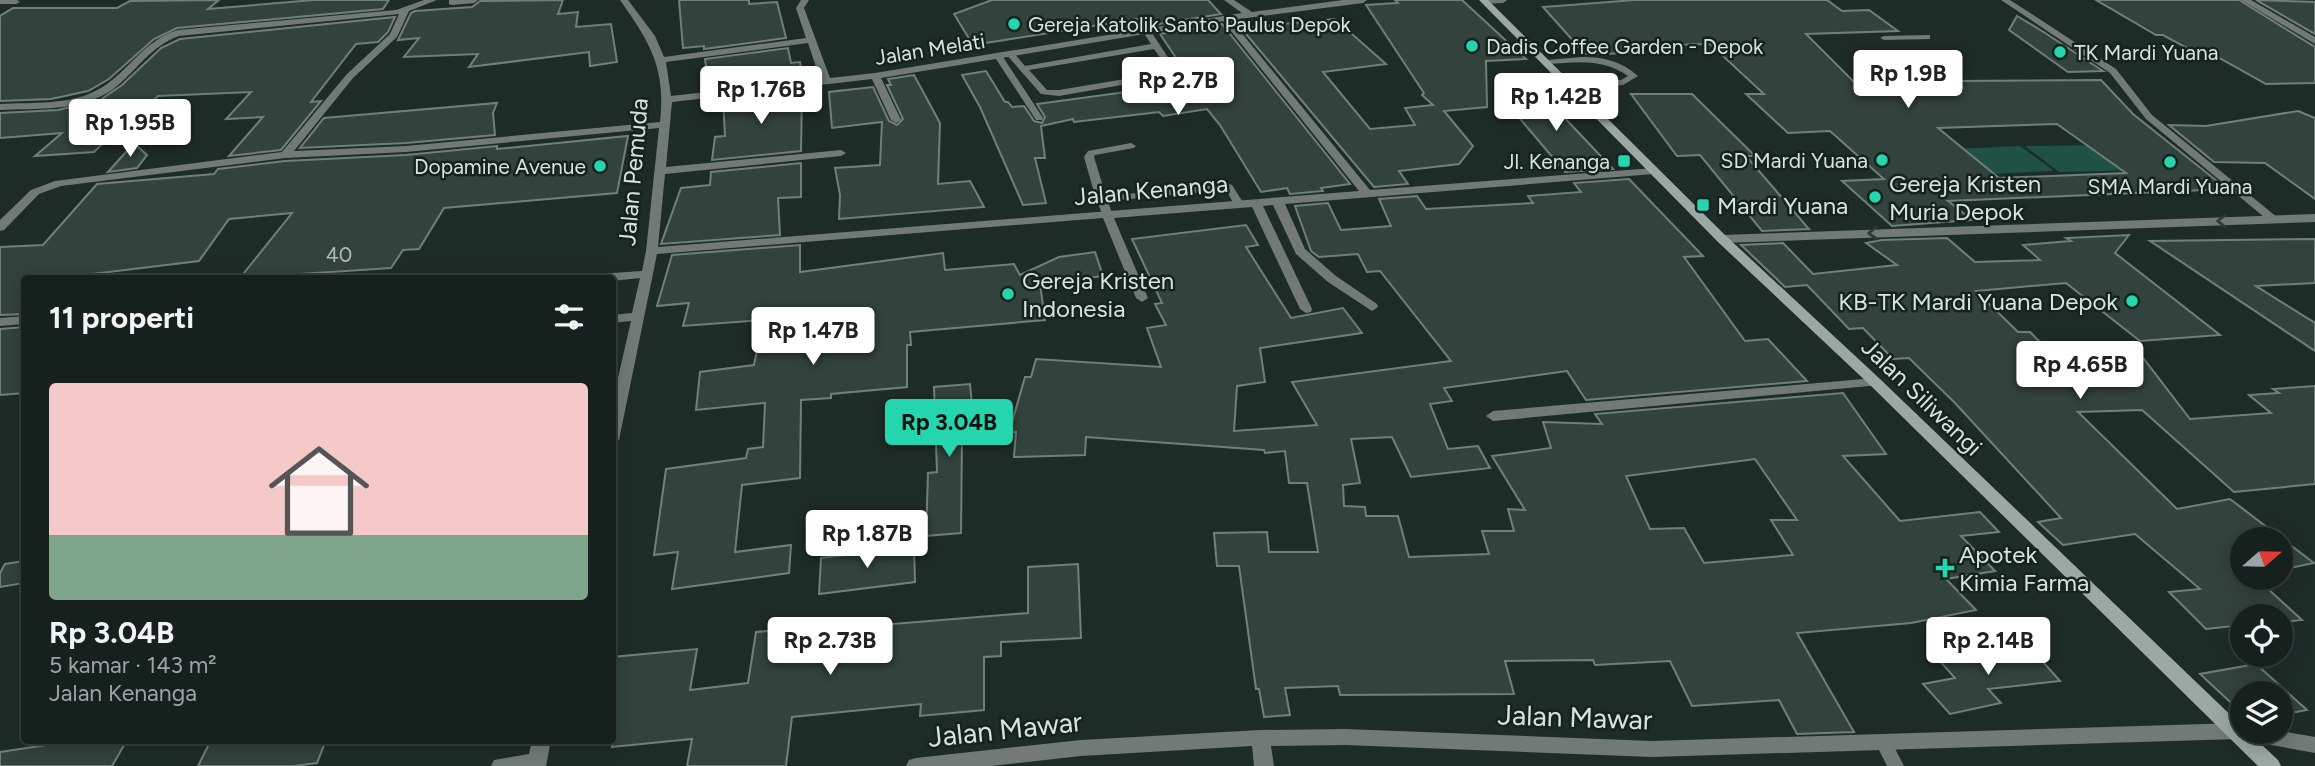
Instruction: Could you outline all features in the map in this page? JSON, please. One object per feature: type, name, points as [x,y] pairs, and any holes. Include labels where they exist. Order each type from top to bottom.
[{"type":"main road","name":"Jalan Siliwangi","points":[[1484,1],[1722,239],[2230,722]]},
{"type":"main road","name":"Jalan Siliwangi","points":[[2251,744],[2271,766]]},
{"type":"street","points":[[0,107],[69,101],[98,93],[111,85],[159,41],[178,33],[372,15],[405,10],[433,0]]},
{"type":"street","points":[[453,2],[474,0]]},
{"type":"street","name":"Jalan Pemuda","points":[[617,402],[652,251],[667,100],[661,60],[650,36],[624,0]]},
{"type":"street","points":[[805,0],[800,8],[826,82]]},
{"type":"street","points":[[1228,0],[1249,14]]},
{"type":"street","name":"Jalan Melati","points":[[667,100],[874,76],[1147,33],[1249,14],[1363,0]]},
{"type":"street","points":[[1484,1],[1503,0]]},
{"type":"street","points":[[2245,0],[2315,41]]},
{"type":"street","points":[[285,155],[350,76],[394,35],[405,10]]},
{"type":"street","points":[[1225,18],[1366,193]]},
{"type":"street","points":[[661,60],[810,40]]},
{"type":"street","points":[[874,76],[896,120]]},
{"type":"street","points":[[0,227],[6,216],[35,192],[59,183],[285,155],[460,144],[666,124]]},
{"type":"street","points":[[661,171],[841,153]]},
{"type":"street","name":"Jalan Kenanga","points":[[652,251],[1654,171]]},
{"type":"street","points":[[1277,200],[1300,251],[1332,279],[1372,307]]},
{"type":"street","points":[[1256,202],[1306,309]]},
{"type":"street","points":[[1108,216],[1142,298]]},
{"type":"street","points":[[1722,239],[2315,218]]},
{"type":"street","points":[[616,277],[647,274]]},
{"type":"street","points":[[616,319],[639,316]]},
{"type":"street","points":[[0,322],[21,320]]},
{"type":"street","points":[[1493,416],[1875,382]]},
{"type":"street","name":"Jalan Mawar","points":[[916,766],[1081,748],[1259,738],[1345,737],[1653,749],[2230,731]]},
{"type":"street","points":[[1259,738],[1264,766]]},
{"type":"street","name":"Jalan Mawar","points":[[2293,741],[2315,745]]},
{"type":"street","points":[[501,766],[537,763],[541,744]]},
{"type":"lane","points":[[2005,0],[2113,71],[2149,117],[2274,220]]},
{"type":"lane","points":[[0,2],[16,2]]},
{"type":"lane","points":[[1010,54],[1044,92],[1059,93],[1126,83],[1164,75],[1168,69],[1165,59],[1147,33]]},
{"type":"lane","points":[[1884,38],[1927,37]]},
{"type":"lane","points":[[1023,69],[1156,46]]},
{"type":"lane","points":[[998,56],[1039,118]]},
{"type":"lane","points":[[1546,62],[1603,61],[1621,65],[1634,76],[1623,82],[1571,87]]},
{"type":"lane","points":[[1108,216],[1089,157],[1091,153],[1130,146]]},
{"type":"lane","points":[[1101,199],[1229,187],[1239,204]]},
{"type":"lane","points":[[1883,742],[1896,766]]},
{"type":"green space","points":[[2114,145],[2150,170],[2059,172],[2025,146]]},
{"type":"green space","points":[[2020,146],[2054,171],[1963,175],[1933,150]]},
{"type":"building","points":[[219,0],[208,9],[314,0],[389,0],[383,9],[177,28],[154,39],[109,79],[88,91],[51,99],[0,101],[0,16],[13,8],[117,8],[130,1]]},
{"type":"building","points":[[563,0],[558,14],[578,12],[576,27],[611,24],[617,62],[590,66],[589,52],[469,67],[478,54],[404,57],[419,38],[398,40],[411,13],[415,11],[472,7],[480,1]]},
{"type":"building","points":[[679,0],[749,0],[749,4],[777,2],[786,38],[704,49],[704,46],[683,48]]},
{"type":"building","points":[[992,0],[1208,0],[1221,14],[1153,25],[1150,20],[1140,22],[1137,19],[973,45],[954,14]]},
{"type":"building","points":[[1395,0],[1462,0],[1526,59],[1486,61],[1487,107],[1444,111],[1473,146],[1459,164],[1399,171],[1408,184],[1374,187],[1241,28],[1335,19],[1386,64],[1323,72],[1370,129],[1415,125],[1405,108],[1433,105],[1422,95],[1424,93],[1366,5],[1398,3]]},
{"type":"building","points":[[1635,0],[1827,0],[1842,11],[1869,10],[1898,31],[1806,34],[1861,89],[1961,87],[1953,81],[2101,80],[2133,114],[2227,189],[1948,201],[1972,220],[1892,226],[1842,181],[1884,179],[1830,131],[1788,133],[1746,94],[1764,94],[1710,44],[1632,46],[1639,53],[1585,54],[1543,7]],"holes":[[[2057,124],[2126,173],[1999,178],[1938,128]]]},
{"type":"building","points":[[2096,0],[2239,0],[2315,47],[2315,83],[2266,84],[2206,52],[2196,53],[2163,35],[2156,35]]},
{"type":"building","points":[[2256,0],[2315,2],[2315,34]]},
{"type":"building","name":"TK Mardi Yuana","points":[[2017,16],[2103,71],[2068,72],[2009,30]]},
{"type":"building","points":[[395,17],[388,32],[378,42],[356,44],[311,102],[321,101],[281,150],[229,156],[263,117],[226,119],[251,92],[158,96],[149,106],[140,107],[94,152],[35,156],[62,133],[0,138],[0,113],[58,110],[100,100],[122,85],[161,48],[180,39]]},
{"type":"building","points":[[1222,24],[1350,184],[1321,188],[1323,191],[1290,194],[1287,188],[1261,192],[1220,125],[1207,109],[1163,116],[1159,112],[1074,122],[1073,119],[1041,126],[1045,158],[1035,158],[1046,203],[1023,205],[980,107],[962,75],[986,71],[1005,102],[1012,107],[1024,106],[1034,121],[1042,123],[1045,117],[1037,104],[1193,83],[1160,34]]},
{"type":"building","points":[[788,48],[791,63],[800,62],[802,78],[722,88],[722,80],[711,82],[710,72],[707,73],[705,59]]},
{"type":"building","points":[[914,75],[940,123],[938,184],[970,181],[984,207],[839,219],[840,195],[835,168],[880,165],[882,122],[832,128],[829,92],[873,87],[889,121],[897,125],[903,119],[887,85],[891,85],[888,79]]},
{"type":"building","points":[[802,90],[801,151],[712,160],[715,137],[725,136],[723,99]]},
{"type":"building","points":[[1499,94],[1542,94],[1613,169],[1565,172]]},
{"type":"building","points":[[1631,94],[1692,94],[1755,156],[1746,156],[1809,229],[1762,231],[1700,155],[1677,156]]},
{"type":"building","points":[[497,103],[493,113],[495,135],[300,148],[324,118]]},
{"type":"building","points":[[2298,111],[2315,118],[2315,199],[2265,163],[2214,162],[2169,125],[2206,126]]},
{"type":"building","points":[[628,136],[617,193],[444,208],[419,249],[403,250],[391,268],[242,275],[292,213],[229,219],[199,261],[84,275],[21,275],[21,314],[0,315],[0,247],[43,245],[97,184],[214,174],[218,169],[285,161],[406,155],[497,146],[497,149]]},
{"type":"building","points":[[134,143],[147,155],[137,168],[108,172]]},
{"type":"building","points":[[801,163],[801,197],[778,198],[780,235],[661,244],[681,188],[710,185],[711,172]]},
{"type":"building","points":[[1629,179],[1703,256],[1684,257],[1745,341],[1768,339],[1807,381],[1586,400],[1567,371],[1444,388],[1452,401],[1430,404],[1448,449],[1478,446],[1490,468],[1411,477],[1392,437],[1351,439],[1360,483],[1343,485],[1344,506],[1365,507],[1366,516],[1398,516],[1409,557],[1489,554],[1482,531],[1514,531],[1508,509],[1525,510],[1492,456],[1551,448],[1543,422],[1602,424],[1595,414],[1843,393],[1886,454],[1843,456],[1900,521],[1980,512],[1999,532],[1961,536],[1995,571],[1946,579],[1976,610],[1911,623],[1797,633],[1854,732],[1797,734],[1779,700],[1692,706],[1670,661],[1595,665],[1593,660],[1505,661],[1514,694],[1340,695],[1338,686],[1285,688],[1290,715],[1264,717],[1259,689],[1256,689],[1239,566],[1217,566],[1214,533],[1267,532],[1269,552],[1318,552],[1307,483],[1289,483],[1285,451],[1265,453],[1264,450],[1086,437],[1085,455],[1014,457],[1016,432],[1009,433],[1025,377],[1031,377],[1036,359],[1161,367],[1147,328],[1166,325],[1155,304],[1162,303],[1132,239],[1246,225],[1258,245],[1246,247],[1291,318],[1343,308],[1362,333],[1260,348],[1265,382],[1237,386],[1234,431],[1317,425],[1292,382],[1451,361],[1380,271],[1367,272],[1358,254],[1319,257],[1311,251],[1295,206],[1328,203],[1341,230],[1391,226],[1379,199],[1417,196],[1426,209],[1533,203],[1528,196],[1581,192],[1574,183]],"holes":[[[1755,459],[1797,520],[1771,520],[1793,555],[1704,563],[1684,528],[1650,529],[1626,476]]]},
{"type":"building","points":[[2129,235],[2115,253],[2220,335],[2140,341],[2066,283],[1976,291],[2018,332],[2030,332],[2049,351],[2144,359],[2190,419],[2271,413],[2249,395],[2279,393],[2273,389],[2315,386],[2315,484],[2234,492],[2142,410],[2078,412],[2177,509],[2230,499],[2267,527],[2230,527],[2230,590],[2269,590],[2284,604],[2230,604],[2230,626],[2206,629],[2169,592],[2200,589],[2135,534],[2063,545],[2038,522],[2061,518],[1955,403],[1909,358],[1893,359],[1863,328],[1849,329],[1807,285],[1785,287],[1741,245],[1783,243],[1813,274],[1897,265],[1866,243],[1882,240],[1947,238],[1975,262],[2040,260],[2023,245],[2071,241],[2066,238]]},
{"type":"building","points":[[2315,239],[2315,283],[2256,286],[2315,323],[2315,351],[2150,241]]},
{"type":"building","points":[[800,245],[800,272],[943,253],[945,270],[1014,264],[1020,275],[1059,257],[1095,252],[1103,276],[1040,284],[1045,320],[910,332],[911,345],[907,345],[907,387],[831,394],[831,398],[801,400],[800,478],[742,485],[735,552],[791,545],[789,573],[672,589],[678,552],[654,555],[666,469],[746,458],[748,449],[763,447],[765,403],[696,410],[700,372],[754,365],[763,320],[683,326],[689,303],[657,306],[672,255]]},
{"type":"building","points":[[21,327],[21,393],[0,395],[0,329]]},
{"type":"building","points":[[970,384],[975,437],[962,438],[961,533],[926,536],[928,473],[937,472],[934,387]]},
{"type":"building","points":[[914,547],[915,582],[819,594],[821,558]]},
{"type":"building","points":[[2293,547],[2314,563],[2293,567]]},
{"type":"building","points":[[21,561],[21,584],[0,587],[0,573],[5,564]]},
{"type":"building","points":[[1078,564],[1081,638],[1001,642],[1001,656],[984,657],[984,710],[920,716],[921,704],[792,717],[786,766],[687,766],[692,739],[612,747],[612,744],[616,744],[616,657],[697,649],[690,690],[748,683],[756,632],[795,628],[795,632],[1028,613],[1028,567]]},
{"type":"building","points":[[2293,612],[2302,620],[2293,621]]},
{"type":"building","points":[[2028,645],[2060,681],[1988,689],[2001,703],[1950,714],[1923,684],[1955,678],[1939,660],[1991,651],[1989,649]]},
{"type":"building","points":[[2239,667],[2259,667],[2275,681],[2230,681],[2230,702],[2200,674]]},
{"type":"building","points":[[2293,697],[2307,710],[2293,713]]},
{"type":"building","points":[[53,744],[125,744],[112,766],[0,766],[0,752]]},
{"type":"building","points":[[209,744],[324,744],[317,763],[293,766],[198,766]]},
{"type":"place","name":"Gereja Katolik Santo Paulus Depok","points":[[1014,24]]},
{"type":"place","name":"Dadis Coffee Garden - Depok","points":[[1472,46]]},
{"type":"place","name":"TK Mardi Yuana","points":[[2060,52]]},
{"type":"place","name":"SD Mardi Yuana","points":[[1882,160]]},
{"type":"place","name":"Jl. Kenanga","points":[[1624,161]]},
{"type":"place","name":"SMA Mardi Yuana","points":[[2170,162]]},
{"type":"place","name":"Dopamine Avenue","points":[[600,166]]},
{"type":"place","name":"Gereja Kristen Muria Depok","points":[[1875,197]]},
{"type":"place","name":"Mardi Yuana","points":[[1703,205]]},
{"type":"place","name":"Gereja Kristen Indonesia","points":[[1008,294]]},
{"type":"place","name":"KB-TK Mardi Yuana Depok","points":[[2132,301]]},
{"type":"place","name":"Apotek Kimia Farma","points":[[1945,568]]}]
